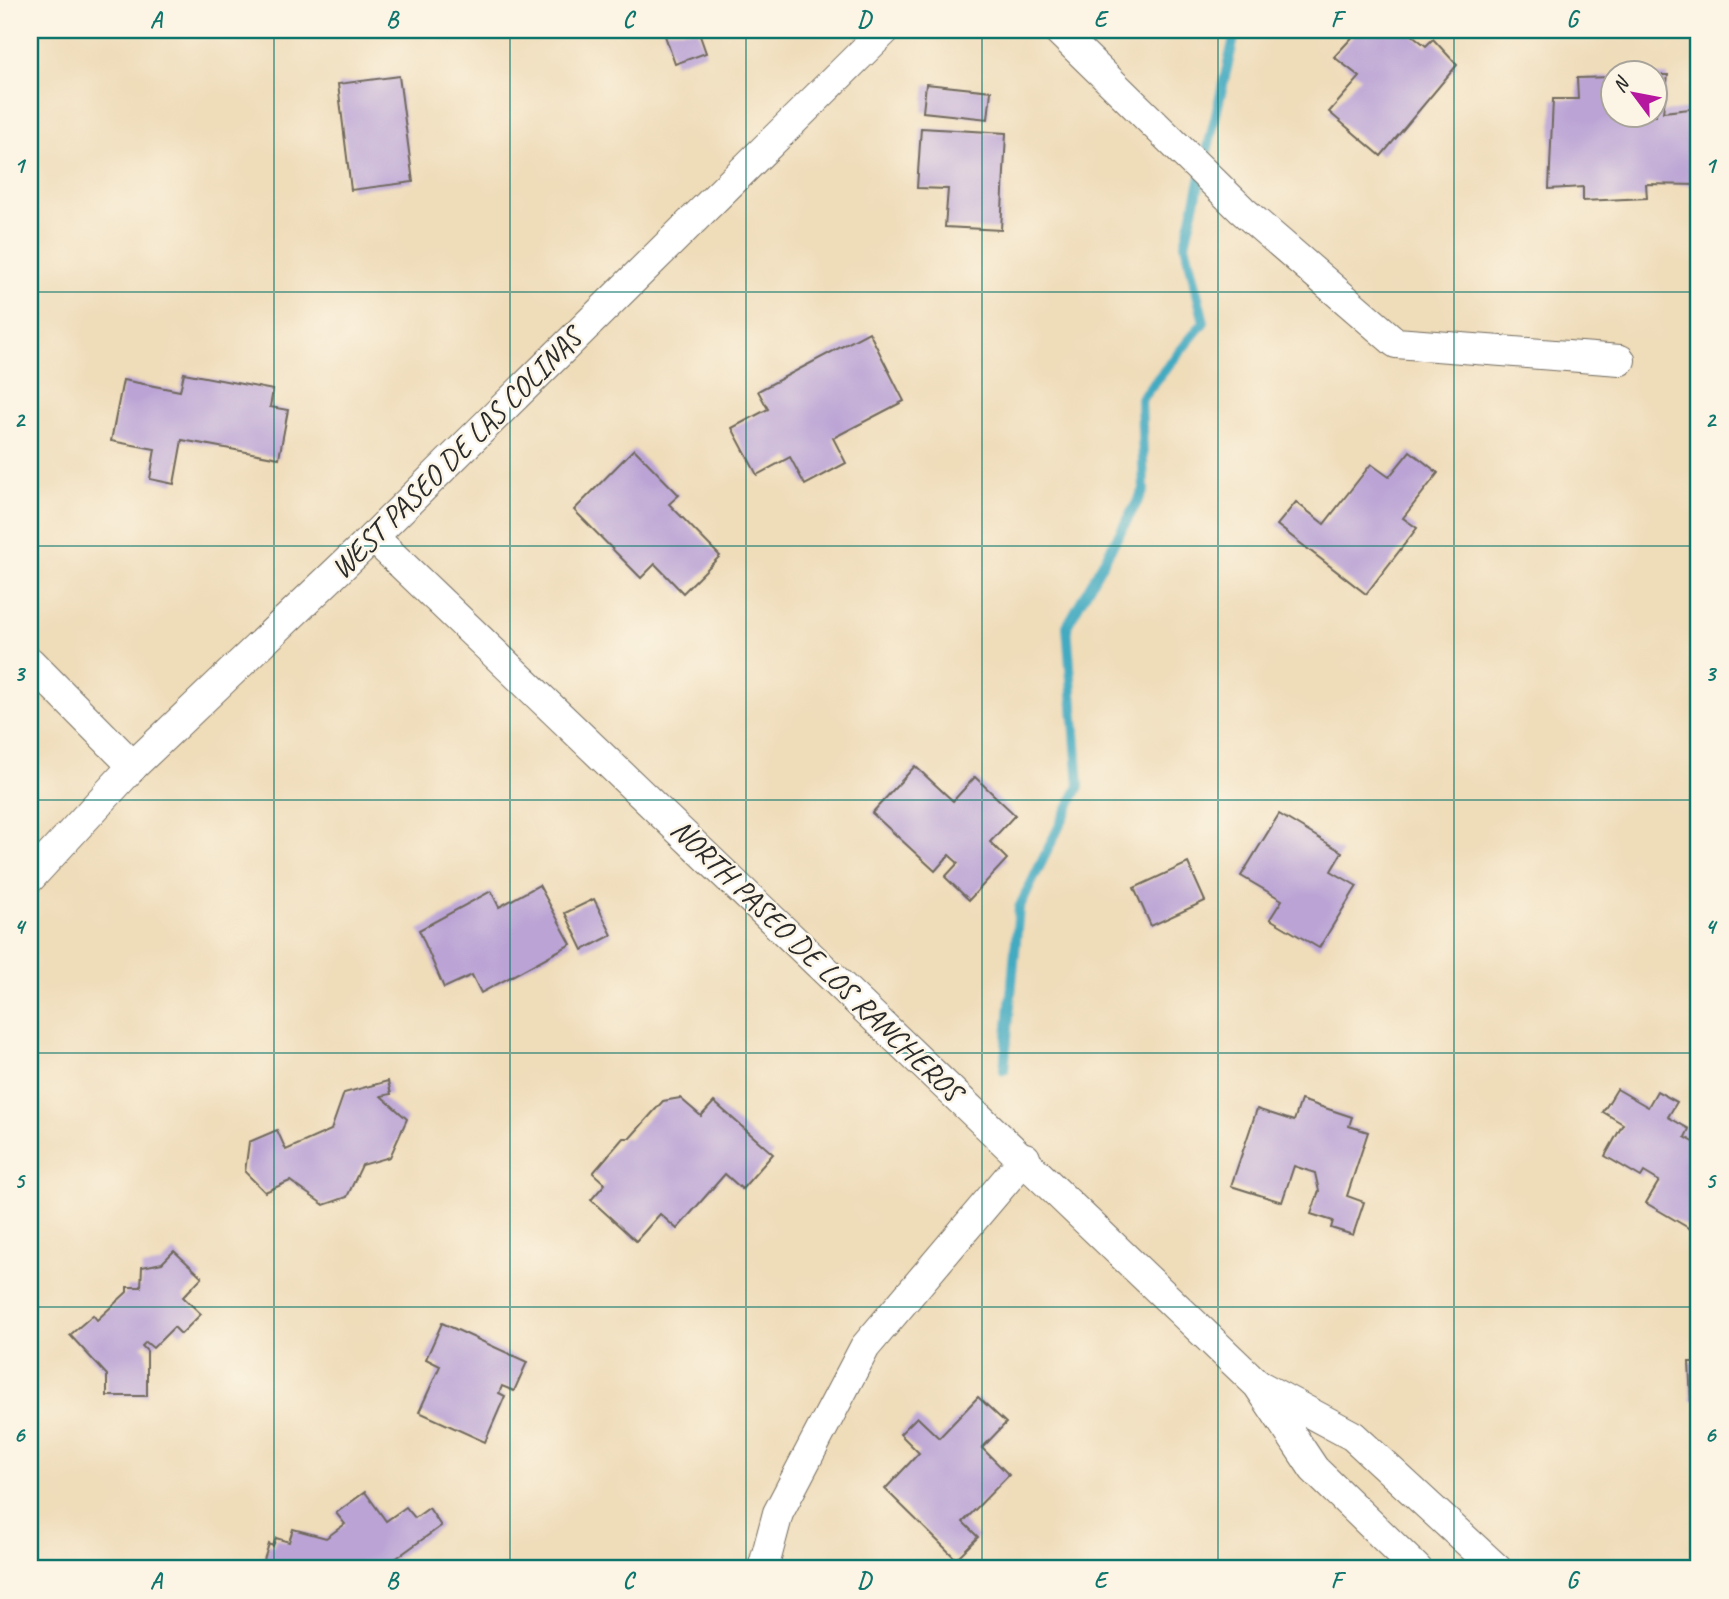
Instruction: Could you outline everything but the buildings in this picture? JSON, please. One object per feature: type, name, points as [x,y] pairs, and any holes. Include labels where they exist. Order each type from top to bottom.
[{"type":"street","name":"WEST PASEO DE LAS COLINAS","points":[[30,878],[133,766],[373,537],[885,30]]},
{"type":"street","points":[[1058,30],[1242,210],[1396,343],[1620,360]]},
{"type":"street","name":"NORTH PASEO DE LOS RANCHEROS","points":[[373,537],[1025,1158],[1258,1385],[1314,1469],[1417,1569]]},
{"type":"street","points":[[30,662],[133,766]]},
{"type":"street","points":[[763,1569],[778,1513],[865,1347],[1025,1158]]},
{"type":"street","name":"NORTH PASEO DE LOS RANCHEROS","points":[[1258,1385],[1353,1436],[1497,1569]]},
{"type":"waterway","points":[[1004,1070],[1019,908],[1079,786],[1067,626],[1144,490],[1141,399],[1204,322],[1185,244],[1236,30]]}]
